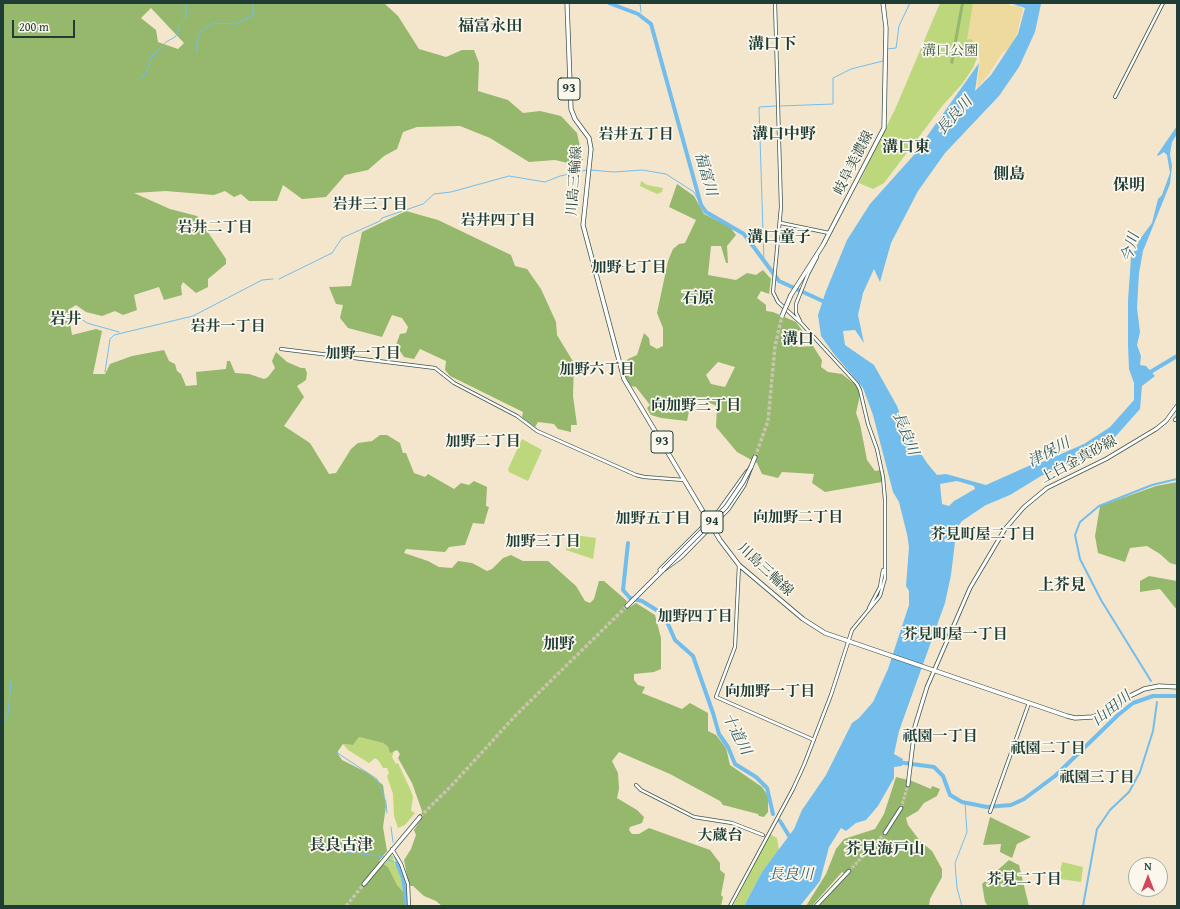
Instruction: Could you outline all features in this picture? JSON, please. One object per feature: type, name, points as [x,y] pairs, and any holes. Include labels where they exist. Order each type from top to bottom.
[{"type":"main road","name":"川島三輪線","points":[[567,3],[570,103],[572,114],[589,138],[591,149],[583,225],[624,379],[712,526],[725,547],[739,565],[814,627],[847,641],[1067,716],[1085,718],[1098,716],[1144,689],[1159,686],[1177,687]]},
{"type":"main road","name":"岐阜美濃線","points":[[782,316],[798,284],[823,245],[884,128],[886,28],[883,3]]},
{"type":"main road","name":"上白金真砂線","points":[[908,785],[917,717],[931,670],[955,626],[973,582],[1005,529],[1016,515],[1047,488],[1106,459],[1156,429],[1166,421],[1177,406]]},
{"type":"main road","name":"94","points":[[663,570],[681,557],[728,509],[744,485],[755,457]]},
{"type":"main road","name":"94","points":[[645,588],[724,505],[751,467]]},
{"type":"main road","name":"94","points":[[627,606],[726,507],[751,467]]},
{"type":"main road","points":[[885,833],[901,808]]},
{"type":"main road","points":[[364,884],[392,848],[420,817]]},
{"type":"main road","points":[[816,906],[849,871]]},
{"type":"street","points":[[730,906],[793,789],[831,695],[847,641],[854,625],[864,615],[874,600],[880,587],[884,558],[885,500],[883,477],[857,384],[801,323],[775,298],[773,281],[781,222],[775,3]]},
{"type":"street","points":[[1116,97],[1163,3]]},
{"type":"street","points":[[781,222],[829,233]]},
{"type":"street","points":[[801,323],[797,315],[796,307],[798,299],[823,245]]},
{"type":"street","points":[[790,312],[797,315]]},
{"type":"street","points":[[281,349],[436,368],[454,383],[517,416],[537,431],[640,476],[684,480]]},
{"type":"street","points":[[739,565],[735,647],[716,697],[814,740]]},
{"type":"street","points":[[990,812],[1029,702]]},
{"type":"street","points":[[636,785],[641,790],[694,817],[732,823],[763,835]]},
{"type":"street","points":[[392,848],[401,864],[408,884],[409,906]]},
{"type":"green space","points":[[3,3],[384,3],[398,16],[419,49],[446,57],[462,50],[474,50],[479,63],[478,91],[508,100],[523,113],[540,111],[561,116],[577,133],[583,160],[572,164],[555,160],[529,162],[490,138],[460,126],[417,127],[403,132],[397,149],[384,156],[368,170],[345,175],[326,197],[302,199],[283,185],[277,201],[249,201],[241,194],[234,197],[225,191],[214,195],[166,191],[134,193],[170,209],[197,216],[226,259],[226,264],[208,279],[208,287],[196,293],[183,282],[181,286],[182,295],[164,300],[159,287],[134,295],[137,310],[123,315],[115,311],[102,316],[86,312],[76,305],[68,310],[72,335],[96,329],[102,331],[93,374],[105,374],[110,364],[132,356],[164,350],[169,361],[175,364],[177,371],[181,374],[186,386],[197,385],[196,372],[226,369],[227,361],[230,361],[235,373],[249,374],[264,379],[268,377],[275,368],[272,361],[276,352],[287,362],[301,368],[305,368],[307,373],[306,380],[297,386],[304,397],[284,426],[310,443],[329,474],[336,473],[351,449],[358,443],[372,441],[380,435],[387,435],[400,443],[403,453],[406,453],[414,473],[425,477],[428,474],[454,489],[461,483],[469,485],[474,481],[487,487],[486,506],[489,507],[484,524],[473,523],[465,545],[449,547],[445,552],[406,549],[404,553],[428,561],[439,567],[452,568],[458,561],[472,563],[487,571],[492,569],[503,558],[511,555],[523,561],[548,561],[576,586],[585,601],[590,603],[594,599],[599,581],[604,581],[627,601],[626,603],[630,607],[636,603],[655,615],[661,638],[661,669],[654,672],[634,674],[634,680],[638,685],[645,687],[642,693],[682,709],[690,703],[708,713],[708,731],[716,735],[726,748],[730,765],[762,787],[768,796],[768,812],[764,817],[723,805],[720,801],[670,774],[619,752],[612,761],[618,773],[619,789],[617,798],[637,810],[644,817],[642,823],[630,827],[629,830],[632,834],[639,834],[649,828],[710,850],[720,863],[720,870],[725,874],[721,895],[723,897],[721,906],[442,906],[436,901],[424,896],[413,886],[409,886],[404,860],[411,849],[416,835],[414,830],[421,819],[422,811],[412,783],[398,758],[400,754],[397,750],[390,753],[388,747],[383,743],[359,737],[353,745],[343,744],[338,751],[338,754],[342,760],[368,773],[383,785],[386,806],[383,827],[387,851],[379,861],[388,867],[397,885],[403,892],[405,896],[405,906],[3,906]],"holes":[[[151,8],[184,43],[178,49],[158,42],[156,30],[141,18]]]},
{"type":"green space","name":"溝口公園","points":[[940,3],[987,3],[982,45],[973,68],[962,84],[943,105],[884,183],[873,189],[859,183],[897,105]]},
{"type":"green space","points":[[961,3],[964,3],[953,64],[950,63]]},
{"type":"green space","points":[[641,181],[647,185],[663,188],[662,192],[657,194],[640,186]]},
{"type":"green space","points":[[677,184],[694,196],[704,214],[730,227],[736,235],[727,246],[728,263],[726,263],[721,246],[711,246],[708,275],[736,280],[747,273],[756,275],[763,270],[771,279],[769,294],[761,291],[757,298],[766,305],[766,311],[773,312],[796,322],[804,333],[803,337],[793,343],[798,347],[813,346],[822,360],[821,367],[828,372],[842,374],[856,385],[860,395],[856,413],[860,424],[867,460],[875,471],[881,470],[882,482],[825,492],[812,483],[814,474],[782,472],[778,478],[762,474],[757,463],[737,452],[716,427],[717,406],[692,396],[687,421],[661,418],[651,415],[647,408],[650,405],[636,387],[631,386],[625,378],[623,365],[628,359],[637,355],[644,333],[649,338],[650,345],[657,349],[663,346],[663,328],[657,313],[668,261],[673,249],[679,244],[685,243],[696,220],[669,207]],"holes":[[[718,362],[735,367],[725,387],[711,384],[706,375]]]},
{"type":"green space","points":[[406,211],[438,220],[511,255],[515,266],[527,269],[541,289],[556,322],[557,335],[574,363],[573,396],[577,425],[571,425],[571,432],[558,429],[554,424],[538,422],[535,427],[522,417],[523,412],[450,376],[445,370],[446,361],[420,349],[414,359],[404,357],[396,345],[400,334],[406,333],[408,327],[402,318],[392,315],[382,337],[348,328],[340,318],[343,305],[336,304],[329,287],[351,286],[362,232]]},
{"type":"green space","points":[[522,439],[542,450],[528,481],[509,472],[508,469]]},
{"type":"green space","points":[[1177,482],[1177,565],[1170,563],[1160,554],[1147,546],[1130,548],[1125,562],[1098,553],[1095,536],[1100,506],[1156,486]]},
{"type":"green space","points":[[568,534],[596,538],[593,559],[566,550]]},
{"type":"green space","points":[[1149,576],[1177,581],[1177,610],[1160,589],[1140,592],[1140,581]]},
{"type":"green space","points":[[359,737],[383,743],[388,747],[390,752],[394,751],[392,757],[396,764],[398,763],[413,797],[411,811],[415,813],[405,825],[398,828],[394,816],[393,794],[387,776],[389,773],[387,768],[383,768],[379,761],[375,758],[369,763],[348,750],[343,744],[353,745]]},
{"type":"green space","points":[[896,777],[912,781],[931,789],[932,786],[940,789],[937,796],[924,803],[918,811],[906,818],[908,825],[920,841],[932,851],[942,869],[942,877],[930,899],[929,906],[819,906],[845,874],[842,872],[812,906],[806,906],[826,874],[836,849],[844,839],[875,829],[884,814]]},
{"type":"green space","points":[[990,817],[1031,837],[1017,844],[1012,858],[1000,852],[1001,844],[983,845]]},
{"type":"green space","points":[[770,834],[777,838],[779,851],[762,872],[744,906],[733,906]]},
{"type":"green space","points":[[390,856],[393,856],[394,863],[403,879],[405,896],[397,885],[388,867],[384,864]]},
{"type":"green space","points":[[1009,860],[1019,865],[1029,906],[988,906],[985,902],[982,884]]},
{"type":"green space","points":[[1062,862],[1083,867],[1081,882],[1053,878],[1054,872],[1060,873]]},
{"type":"sand","points":[[973,3],[1008,3],[1011,6],[1017,5],[1023,9],[1017,34],[1010,48],[1002,53],[989,74],[977,88],[980,59],[975,44],[971,39],[967,40]]},
{"type":"water","name":"長良川","points":[[1010,3],[1041,4],[1035,32],[1019,67],[999,96],[945,153],[918,191],[891,243],[880,282],[874,269],[863,293],[858,315],[864,343],[855,330],[843,331],[845,345],[874,365],[897,406],[907,432],[927,463],[937,475],[946,474],[986,485],[1033,464],[1040,463],[1084,444],[1101,433],[1110,427],[1134,400],[1134,383],[1129,369],[1128,345],[1128,300],[1131,258],[1140,239],[1152,223],[1158,199],[1162,195],[1170,173],[1167,155],[1164,152],[1158,156],[1157,155],[1177,126],[1177,134],[1172,142],[1170,154],[1172,166],[1170,184],[1143,251],[1139,273],[1137,308],[1140,332],[1137,345],[1141,356],[1140,365],[1146,366],[1155,376],[1142,386],[1140,409],[1115,437],[1091,453],[1041,476],[1010,495],[986,505],[962,521],[946,542],[955,542],[951,575],[945,603],[899,731],[894,754],[903,759],[902,766],[894,767],[894,778],[878,806],[866,820],[856,823],[846,831],[841,828],[829,847],[820,881],[800,906],[744,906],[762,872],[794,829],[802,810],[826,775],[852,723],[859,718],[873,702],[888,669],[909,605],[909,591],[906,586],[909,547],[907,534],[899,502],[893,492],[873,415],[863,388],[821,336],[818,315],[847,240],[870,204],[913,156],[979,63],[975,91],[991,75],[1018,34],[1025,8]],"holes":[[[957,481],[974,486],[975,489],[954,501],[949,506],[942,504],[940,484]]]},
{"type":"waterway","points":[[137,81],[146,73],[151,58],[166,42],[175,37],[179,31],[179,25],[186,18],[186,3]]},
{"type":"waterway","points":[[197,52],[197,40],[201,31],[213,23],[234,24],[250,17],[253,14],[253,3]]},
{"type":"waterway","name":"福富川","points":[[609,3],[638,14],[651,24],[701,205],[706,212],[744,234],[779,281],[827,303]]},
{"type":"waterway","points":[[640,3],[641,12]]},
{"type":"waterway","points":[[887,49],[896,48],[899,26],[910,3]]},
{"type":"waterway","points":[[780,106],[833,104],[833,78],[851,69],[883,61],[884,49]]},
{"type":"waterway","points":[[764,262],[759,107],[776,106]]},
{"type":"waterway","points":[[279,279],[332,253],[342,238],[380,221],[382,218],[423,204],[434,194],[451,192],[509,176],[545,182],[560,176],[587,170]]},
{"type":"waterway","points":[[590,170],[614,172],[642,170],[666,174],[694,192],[701,205]]},
{"type":"waterway","points":[[105,372],[110,339],[114,335],[193,316],[262,280],[273,279]]},
{"type":"waterway","points":[[69,310],[87,323],[119,332]]},
{"type":"waterway","name":"津保川","points":[[1147,374],[1177,356]]},
{"type":"waterway","points":[[1151,681],[1101,600],[1080,559],[1075,535],[1080,522],[1099,506],[1152,485],[1177,479]]},
{"type":"waterway","name":"十道川","points":[[628,543],[623,590],[630,598],[642,601],[658,611],[668,624],[675,640],[693,656],[719,734],[728,747],[735,764],[756,777],[767,788],[773,814]]},
{"type":"waterway","points":[[3,723],[8,715],[11,681]]},
{"type":"waterway","name":"山田川","points":[[897,762],[934,767],[943,776],[950,795],[962,802],[987,807],[1011,805],[1024,799],[1055,776],[1118,715],[1133,703],[1153,696],[1177,696]]},
{"type":"waterway","points":[[1083,906],[1097,829],[1110,810],[1129,792],[1140,772],[1153,731],[1157,702]]},
{"type":"waterway","points":[[336,752],[377,779],[386,802],[387,813]]},
{"type":"waterway","points":[[962,906],[957,888],[955,863],[967,832],[965,803]]},
{"type":"waterway","name":"十道川","points":[[780,821],[791,839]]},
{"type":"waterway","points":[[391,827],[393,842]]},
{"type":"waterway","points":[[326,849],[384,857]]},
{"type":"waterway","points":[[394,856],[397,863]]},
{"type":"waterway","points":[[388,860],[397,863]]},
{"type":"waterway","points":[[397,863],[403,878],[407,906]]},
{"type":"tunnel","points":[[755,457],[768,421],[775,346],[782,316]]},
{"type":"tunnel","points":[[420,817],[453,784],[516,715],[627,606]]},
{"type":"tunnel","points":[[901,808],[908,785]]},
{"type":"tunnel","points":[[849,871],[885,833]]},
{"type":"tunnel","points":[[346,906],[364,884]]},
{"type":"district","name":"福富永田","points":[[490,27]]},
{"type":"district","name":"溝口下","points":[[772,45]]},
{"type":"district","name":"岩井五丁目","points":[[636,135]]},
{"type":"district","name":"溝口中野","points":[[784,135]]},
{"type":"district","name":"溝口東","points":[[906,148]]},
{"type":"district","name":"側島","points":[[1009,175]]},
{"type":"district","name":"保明","points":[[1129,186]]},
{"type":"district","name":"岩井三丁目","points":[[370,205]]},
{"type":"district","name":"岩井四丁目","points":[[498,221]]},
{"type":"district","name":"岩井二丁目","points":[[215,228]]},
{"type":"district","name":"溝口童子","points":[[779,238]]},
{"type":"district","name":"加野七丁目","points":[[629,268]]},
{"type":"district","name":"石原","points":[[698,299]]},
{"type":"district","name":"岩井","points":[[66,320]]},
{"type":"district","name":"岩井一丁目","points":[[228,327]]},
{"type":"district","name":"溝口","points":[[798,340]]},
{"type":"district","name":"加野一丁目","points":[[363,354]]},
{"type":"district","name":"加野六丁目","points":[[597,370]]},
{"type":"district","name":"向加野三丁目","points":[[696,406]]},
{"type":"district","name":"加野二丁目","points":[[483,442]]},
{"type":"district","name":"向加野二丁目","points":[[798,518]]},
{"type":"district","name":"加野五丁目","points":[[653,519]]},
{"type":"district","name":"芥見町屋二丁目","points":[[983,535]]},
{"type":"district","name":"加野三丁目","points":[[543,542]]},
{"type":"district","name":"上芥見","points":[[1062,586]]},
{"type":"district","name":"加野四丁目","points":[[695,617]]},
{"type":"district","name":"芥見町屋一丁目","points":[[955,635]]},
{"type":"district","name":"加野","points":[[559,645]]},
{"type":"district","name":"向加野一丁目","points":[[770,692]]},
{"type":"district","name":"祇園一丁目","points":[[940,737]]},
{"type":"district","name":"祇園二丁目","points":[[1048,749]]},
{"type":"district","name":"祇園三丁目","points":[[1097,778]]},
{"type":"district","name":"大蔵台","points":[[720,836]]},
{"type":"district","name":"長良古津","points":[[341,846]]},
{"type":"district","name":"芥見海戸山","points":[[885,850]]},
{"type":"district","name":"芥見二丁目","points":[[1024,880]]},
{"type":"water label","name":"今川","points":[[1131,248]]}]
